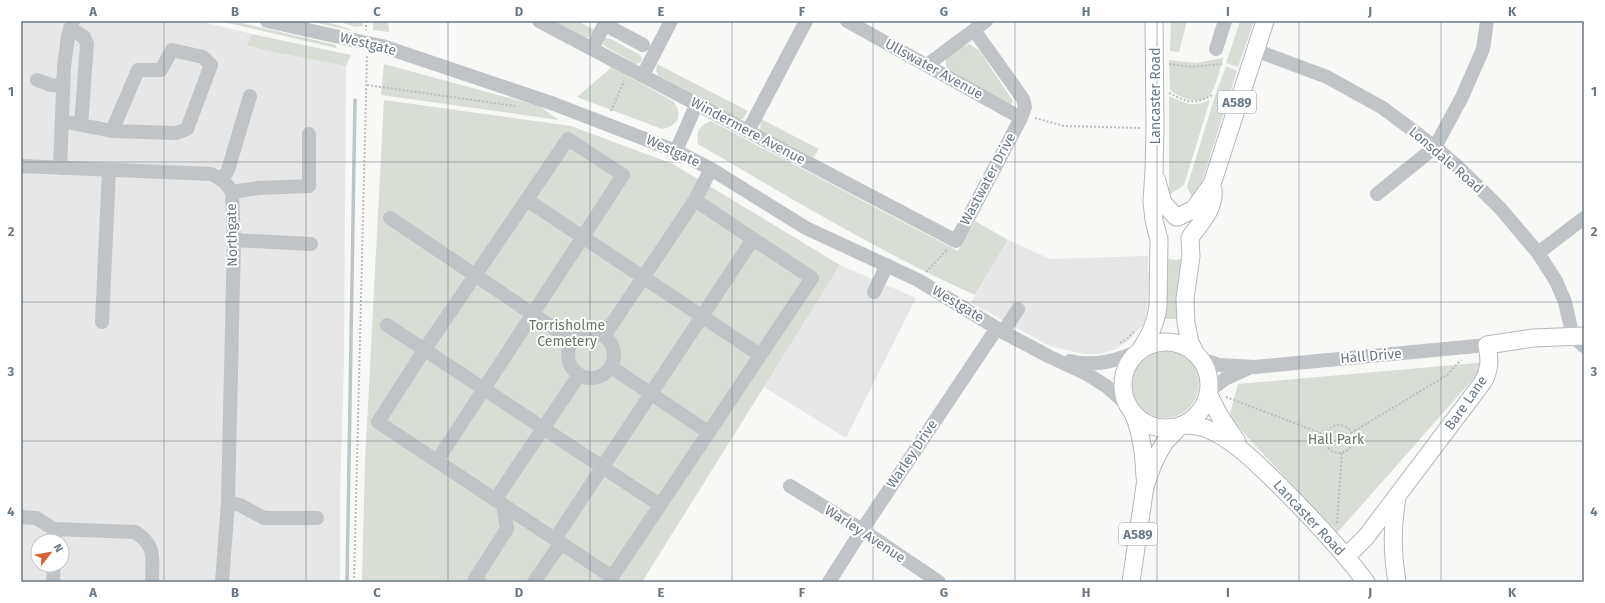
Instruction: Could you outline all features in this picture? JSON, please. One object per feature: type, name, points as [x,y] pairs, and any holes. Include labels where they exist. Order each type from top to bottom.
[{"type":"main road","name":"Lancaster Road","points":[[1140,350],[1149,338],[1157,318],[1158,306],[1159,237],[1152,208],[1155,127],[1154,21]]},
{"type":"main road","name":"A589","points":[[1212,184],[1214,193],[1205,219],[1186,245],[1176,250],[1167,248],[1159,237],[1161,224],[1167,218],[1177,217],[1194,209],[1212,184],[1265,21]]},
{"type":"main road","name":"Lancaster Road","points":[[1154,172],[1163,203],[1177,217]]},
{"type":"main road","name":"A589","points":[[1145,486],[1153,464],[1165,442],[1181,425],[1192,419],[1200,411],[1212,393],[1206,370],[1190,342],[1186,323],[1185,299],[1192,256],[1191,237],[1189,226],[1186,221],[1177,217]]},
{"type":"main road","points":[[1481,346],[1532,338],[1580,340]]},
{"type":"main road","points":[[1140,350],[1152,344],[1165,342],[1176,343],[1186,347],[1197,356]]},
{"type":"main road","name":"Bare Lane","points":[[1341,550],[1366,537],[1488,374],[1490,365],[1481,346]]},
{"type":"main road","name":"A589","points":[[1131,582],[1145,486],[1143,449],[1138,424],[1125,397],[1123,384],[1125,370],[1131,359],[1140,350]]},
{"type":"main road","name":"Lancaster Road","points":[[1212,393],[1225,426],[1249,456]]},
{"type":"main road","points":[[1132,412],[1142,421],[1153,426],[1165,428],[1181,425]]},
{"type":"main road","name":"Lancaster Road","points":[[1181,425],[1195,426],[1213,432],[1234,444],[1249,456],[1307,513],[1341,550],[1366,582]]},
{"type":"main road","name":"Bare Lane","points":[[1397,582],[1394,566],[1393,524],[1398,496]]},
{"type":"street","name":"Westgate","points":[[267,21],[382,46],[554,104],[676,151],[711,169],[806,228],[918,280],[1000,330],[1048,356],[1087,374],[1106,386],[1122,400],[1132,412]]},
{"type":"street","name":"Windermere Avenue","points":[[539,21],[697,103],[748,132],[956,241]]},
{"type":"street","points":[[643,75],[671,21]]},
{"type":"street","points":[[748,132],[806,21]]},
{"type":"street","name":"Ullswater Avenue","points":[[847,21],[1022,115]]},
{"type":"street","points":[[927,65],[986,21]]},
{"type":"street","points":[[1216,48],[1225,21]]},
{"type":"street","points":[[1377,194],[1435,147],[1462,97],[1483,49],[1487,21]]},
{"type":"street","points":[[592,49],[605,23],[643,45]]},
{"type":"street","points":[[60,168],[63,86],[68,36],[71,25],[84,37],[87,44],[82,125]]},
{"type":"street","points":[[974,30],[1023,99],[1025,107],[1022,115]]},
{"type":"street","points":[[62,121],[112,131],[176,133],[187,129],[211,65],[203,57],[172,50],[161,70],[138,70],[112,131]]},
{"type":"street","name":"Lonsdale Road","points":[[1255,50],[1327,77],[1383,108],[1435,147],[1500,208],[1538,253],[1559,288],[1580,340]]},
{"type":"street","points":[[37,80],[51,86],[63,86]]},
{"type":"street","points":[[21,166],[211,174],[222,180],[228,170],[250,96]]},
{"type":"street","points":[[676,151],[697,103]]},
{"type":"street","name":"Wastwater Drive","points":[[956,241],[1022,115]]},
{"type":"street","points":[[232,192],[258,188],[309,186],[309,134]]},
{"type":"street","points":[[437,461],[623,175],[568,139],[425,349],[378,422],[613,579],[708,432],[812,278],[695,200]]},
{"type":"street","points":[[604,336],[695,200],[711,169]]},
{"type":"street","points":[[102,322],[109,170]]},
{"type":"street","name":"Northgate","points":[[222,180],[228,185],[232,192],[234,240],[228,502],[222,582]]},
{"type":"street","points":[[527,200],[760,355]]},
{"type":"street","points":[[390,218],[573,341]]},
{"type":"street","points":[[1538,253],[1584,218]]},
{"type":"street","points":[[534,582],[603,467],[753,239]]},
{"type":"street","points":[[234,240],[311,244]]},
{"type":"street","points":[[874,292],[887,265]]},
{"type":"street","name":"Warley Drive","points":[[829,582],[862,530],[1000,330],[1018,309]]},
{"type":"street","points":[[387,325],[660,505]]},
{"type":"street","points":[[594,332],[604,336],[613,347],[614,358],[611,367],[601,376],[590,378],[579,375],[570,365],[568,352],[573,341],[581,334],[594,332]]},
{"type":"street","name":"Hall Drive","points":[[1197,356],[1219,365],[1255,367],[1481,346]]},
{"type":"street","name":"Westgate","points":[[1048,356],[1076,363],[1095,364],[1121,359],[1140,350]]},
{"type":"street","points":[[611,367],[708,432]]},
{"type":"street","name":"Hall Drive","points":[[1212,393],[1225,378],[1255,367]]},
{"type":"street","points":[[480,582],[475,579],[507,529],[499,502],[543,428],[579,375]]},
{"type":"street","name":"Warley Avenue","points":[[790,486],[862,530],[939,582]]},
{"type":"street","points":[[228,502],[240,505],[264,518],[317,518]]},
{"type":"street","points":[[21,517],[36,518],[52,533]]},
{"type":"street","points":[[70,534],[135,532],[145,538],[152,550],[152,582]]},
{"type":"path","points":[[1166,64],[1192,67],[1222,64]]},
{"type":"path","points":[[611,111],[625,79]]},
{"type":"path","points":[[354,582],[367,85],[521,106]]},
{"type":"path","points":[[1166,91],[1189,102],[1201,101],[1214,94]]},
{"type":"path","points":[[1022,115],[1064,126],[1155,127]]},
{"type":"path","points":[[918,280],[956,241]]},
{"type":"path","points":[[1119,344],[1128,338],[1137,324]]},
{"type":"path","points":[[1351,433],[1446,375],[1481,346]]},
{"type":"path","points":[[1212,393],[1326,436]]},
{"type":"path","points":[[1336,426],[1342,426],[1347,428],[1351,433],[1352,444],[1342,453],[1334,452],[1328,448],[1325,441],[1326,436],[1329,430],[1336,426]]},
{"type":"path","points":[[1341,550],[1342,453]]},
{"type":"shaded area","points":[[21,21],[199,21],[252,34],[247,45],[262,50],[346,66],[344,360],[340,494],[340,582],[21,582]]},
{"type":"shaded area","points":[[1008,240],[1050,259],[1148,256],[1149,284],[1147,312],[1144,324],[1127,342],[1114,350],[1100,354],[1084,354],[1050,346],[971,303]]},
{"type":"shaded area","points":[[840,265],[916,298],[846,438],[764,387]]},
{"type":"green space","points":[[219,21],[233,21],[336,45],[336,48]]},
{"type":"green space","points":[[309,21],[331,23],[353,31]]},
{"type":"green space","points":[[338,21],[363,21],[363,26],[355,27]]},
{"type":"green space","points":[[373,21],[388,21],[389,32],[373,30]]},
{"type":"green space","points":[[554,21],[577,21],[595,30],[590,37],[585,39]]},
{"type":"green space","points":[[1171,21],[1187,21],[1179,52],[1170,51]]},
{"type":"green space","points":[[1240,21],[1254,21],[1238,67],[1226,63]]},
{"type":"green space","points":[[252,34],[351,55],[346,66],[262,50],[247,45]]},
{"type":"green space","points":[[605,38],[611,39],[640,55],[642,58],[641,62],[636,64],[603,45]]},
{"type":"green space","points":[[969,44],[979,50],[1013,101],[1010,105],[946,69],[946,59],[955,50]]},
{"type":"green space","points":[[1223,58],[1212,92],[1208,97],[1203,100],[1191,100],[1170,90],[1169,60],[1196,63]]},
{"type":"green space","points":[[384,64],[539,106],[559,120],[381,95]]},
{"type":"green space","points":[[657,64],[748,111],[743,119],[736,119],[659,77],[656,71]]},
{"type":"green space","points":[[1226,66],[1237,71],[1201,185],[1193,199],[1187,187],[1215,96]]},
{"type":"green space","points":[[612,67],[674,102],[678,112],[675,123],[662,129],[577,97]]},
{"type":"green space","points":[[1169,96],[1189,104],[1199,104],[1210,100],[1184,185],[1169,195]]},
{"type":"green space","name":"Torrisholme Cemetery","points":[[384,100],[571,126],[673,164],[840,265],[642,582],[362,582],[365,462]]},
{"type":"green space","points":[[761,119],[819,149],[813,157],[760,130]]},
{"type":"green space","points":[[711,121],[958,251],[975,221],[1008,240],[975,295],[904,261],[869,242],[800,204],[698,144],[699,130]]},
{"type":"green space","points":[[1165,258],[1174,260],[1183,259],[1178,319],[1163,319]]},
{"type":"green space","points":[[1165,350],[1178,353],[1189,360],[1196,371],[1199,384],[1196,397],[1189,408],[1178,415],[1165,418],[1152,415],[1141,408],[1134,397],[1131,384],[1134,371],[1141,360],[1152,353]]},
{"type":"green space","name":"Hall Park","points":[[1488,362],[1337,533],[1229,417],[1238,384]]},
{"type":"waterway","points":[[347,582],[355,100]]}]
